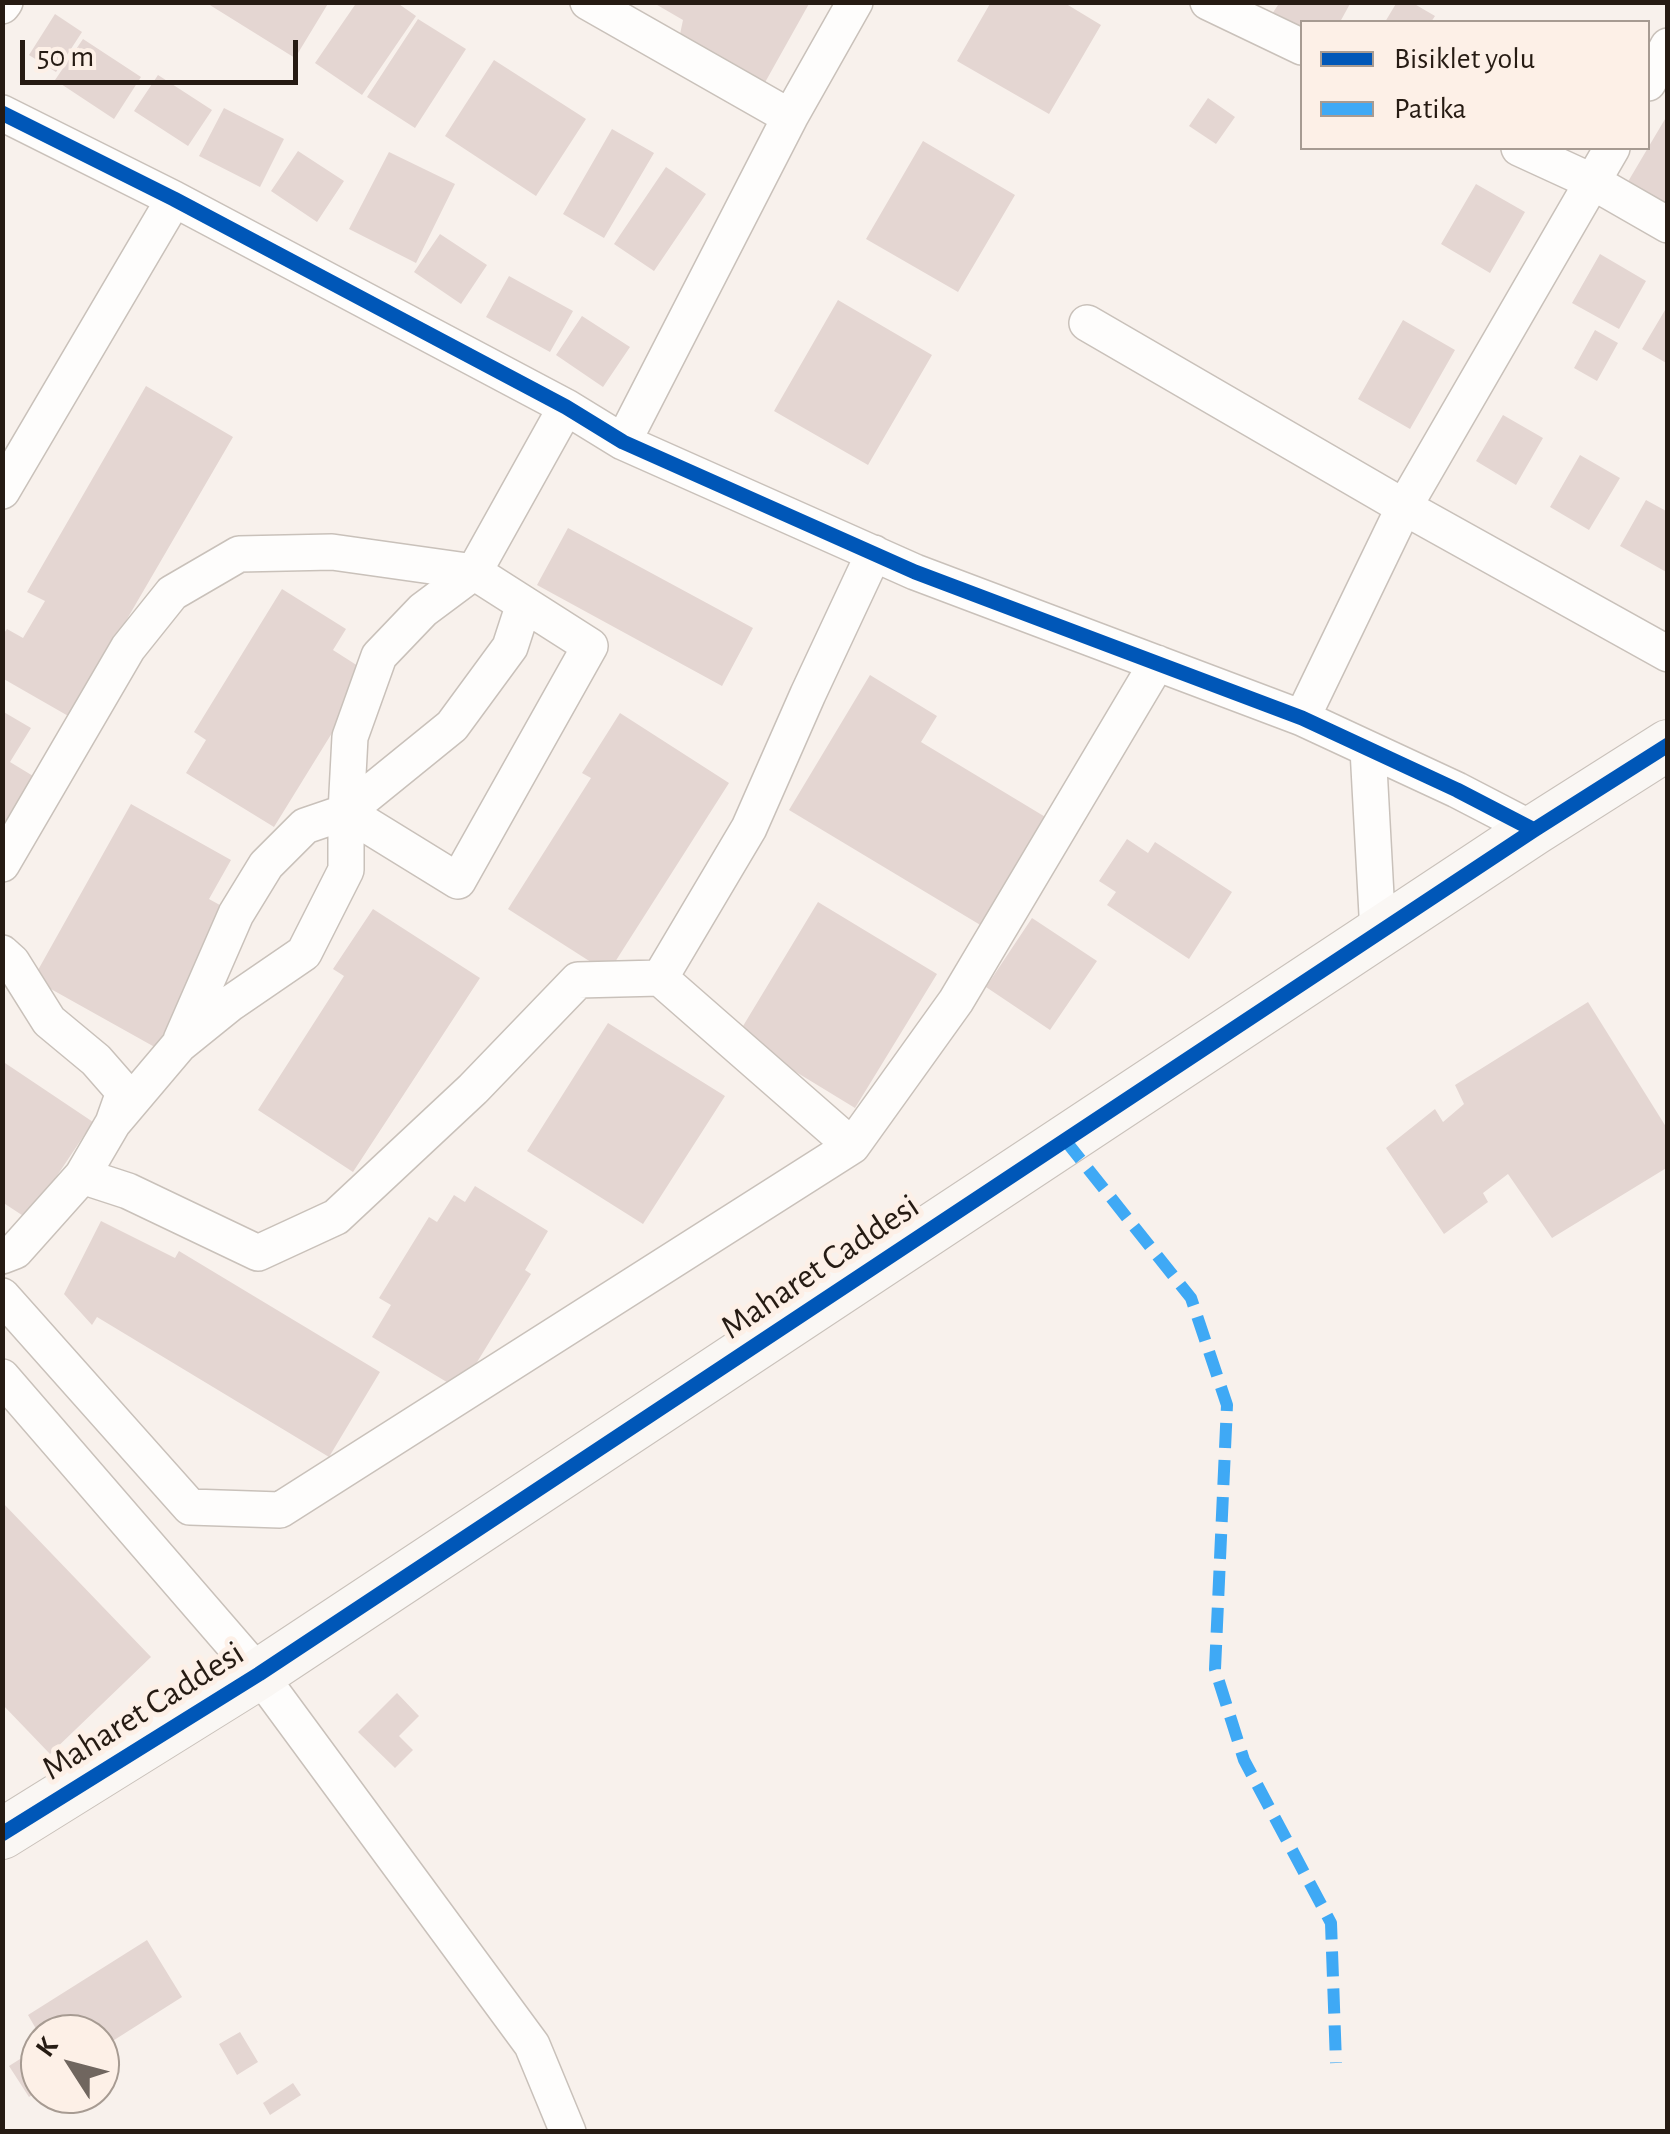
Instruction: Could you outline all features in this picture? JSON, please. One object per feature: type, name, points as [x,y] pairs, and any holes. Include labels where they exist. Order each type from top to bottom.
[{"type":"street","points":[[588,2],[790,118]]},
{"type":"street","points":[[623,442],[790,118],[855,2]]},
{"type":"street","points":[[1208,2],[1300,46]]},
{"type":"street","points":[[1650,79],[1668,46]]},
{"type":"street","points":[[2,113],[174,199],[566,407],[623,442],[916,572],[1302,718],[1534,830]]},
{"type":"street","points":[[1523,150],[1593,182],[1668,225]]},
{"type":"street","points":[[1302,718],[1404,507],[1611,150]]},
{"type":"street","points":[[2,491],[174,199]]},
{"type":"street","points":[[1086,323],[1668,654]]},
{"type":"street","points":[[2,1256],[15,1251],[82,1176],[113,1123],[180,1045],[304,953],[346,870],[350,737],[379,656],[423,610],[474,572],[566,407]]},
{"type":"street","points":[[2,864],[128,648],[172,593],[239,554],[332,552],[474,572],[590,646],[458,881],[346,812]]},
{"type":"street","points":[[660,978],[749,828],[874,554]]},
{"type":"street","points":[[180,1045],[236,914],[266,866],[305,826],[346,812],[452,726],[510,646],[524,604]]},
{"type":"street","points":[[2,1296],[190,1507],[280,1510],[852,1146],[956,1001],[1157,663]]},
{"type":"street","name":"Maharet Caddesi","points":[[2,1834],[259,1674],[1668,745]]},
{"type":"street","points":[[1368,749],[1378,933]]},
{"type":"street","points":[[2,953],[12,962],[49,1021],[96,1060],[124,1092],[113,1123]]},
{"type":"street","points":[[82,1176],[128,1191],[258,1253],[336,1217],[473,1089],[578,980],[660,978],[852,1146]]},
{"type":"street","points":[[2,1377],[259,1674],[532,2044],[568,2132]]},
{"type":"building","points":[[205,2],[329,2],[295,58]]},
{"type":"building","points":[[357,2],[396,2],[416,16],[362,95],[315,63]]},
{"type":"building","points":[[652,2],[810,2],[763,86],[679,39],[683,20]]},
{"type":"building","points":[[991,2],[1063,2],[1101,25],[1049,114],[957,61]]},
{"type":"building","points":[[1280,2],[1351,2],[1341,20],[1300,20],[1300,42],[1258,35]]},
{"type":"building","points":[[1397,2],[1411,2],[1435,16],[1432,20],[1386,20]]},
{"type":"building","points":[[55,14],[82,32],[56,72],[29,55]]},
{"type":"building","points":[[418,19],[466,49],[415,128],[367,97]]},
{"type":"building","points":[[83,39],[141,77],[114,119],[55,80]]},
{"type":"building","points":[[494,60],[586,119],[536,196],[445,136]]},
{"type":"building","points":[[158,75],[212,110],[188,146],[134,111]]},
{"type":"building","points":[[1208,98],[1235,117],[1216,144],[1189,126]]},
{"type":"building","points":[[224,108],[284,139],[260,187],[199,156]]},
{"type":"building","points":[[1668,114],[1668,210],[1626,185]]},
{"type":"building","points":[[612,129],[654,153],[604,238],[563,214]]},
{"type":"building","points":[[923,141],[1015,195],[958,292],[866,239]]},
{"type":"building","points":[[298,151],[344,181],[317,222],[271,191]]},
{"type":"building","points":[[389,152],[455,184],[416,263],[349,229]]},
{"type":"building","points":[[666,167],[706,194],[654,271],[614,244]]},
{"type":"building","points":[[1476,184],[1525,212],[1490,273],[1441,244]]},
{"type":"building","points":[[440,234],[487,265],[461,304],[414,272]]},
{"type":"building","points":[[1600,254],[1646,281],[1619,329],[1572,303]]},
{"type":"building","points":[[509,276],[573,311],[550,352],[486,317]]},
{"type":"building","points":[[838,300],[932,355],[868,465],[774,411]]},
{"type":"building","points":[[1668,305],[1668,364],[1642,349]]},
{"type":"building","points":[[582,316],[630,347],[603,387],[556,355]]},
{"type":"building","points":[[1403,320],[1455,350],[1410,429],[1358,399]]},
{"type":"building","points":[[1595,330],[1618,343],[1597,381],[1574,368]]},
{"type":"building","points":[[146,386],[233,437],[70,717],[2,678],[2,636],[7,629],[23,638],[45,601],[27,592]]},
{"type":"building","points":[[1503,415],[1543,438],[1516,485],[1476,461]]},
{"type":"building","points":[[1580,455],[1620,478],[1589,530],[1550,507]]},
{"type":"building","points":[[1646,500],[1668,512],[1668,573],[1620,546]]},
{"type":"building","points":[[568,528],[753,628],[722,686],[537,585]]},
{"type":"building","points":[[282,589],[346,629],[333,650],[369,673],[274,827],[186,773],[206,740],[194,732]]},
{"type":"building","points":[[870,675],[937,716],[921,742],[1052,821],[987,929],[789,810]]},
{"type":"building","points":[[2,711],[31,728],[10,762],[38,779],[2,838]]},
{"type":"building","points":[[620,713],[729,783],[608,973],[508,909],[591,778],[582,773]]},
{"type":"building","points":[[131,804],[231,860],[209,899],[236,914],[160,1050],[33,979]]},
{"type":"building","points":[[1127,839],[1148,853],[1155,842],[1232,892],[1189,959],[1107,905],[1116,892],[1099,881]]},
{"type":"building","points":[[818,902],[937,974],[855,1108],[737,1036]]},
{"type":"building","points":[[373,909],[480,978],[353,1172],[258,1110],[344,976],[333,969]]},
{"type":"building","points":[[1032,918],[1097,961],[1050,1030],[986,987]]},
{"type":"building","points":[[1588,1002],[1668,1130],[1668,1167],[1552,1238],[1508,1174],[1483,1193],[1488,1202],[1444,1234],[1386,1148],[1435,1109],[1443,1122],[1464,1104],[1455,1085]]},
{"type":"building","points":[[608,1023],[725,1096],[643,1224],[527,1151]]},
{"type":"building","points":[[2,1061],[93,1122],[28,1219],[2,1202]]},
{"type":"building","points":[[475,1186],[548,1231],[525,1270],[531,1274],[460,1390],[372,1337],[391,1305],[379,1298],[429,1217],[437,1222],[454,1195],[465,1202]]},
{"type":"building","points":[[101,1221],[175,1258],[179,1251],[380,1372],[329,1457],[97,1317],[92,1325],[64,1294]]},
{"type":"building","points":[[2,1502],[151,1657],[50,1754],[2,1704]]},
{"type":"building","points":[[397,1693],[419,1716],[399,1736],[413,1750],[395,1768],[358,1732]]},
{"type":"building","points":[[147,1940],[182,1997],[120,2036],[120,2014],[30,2014]]},
{"type":"building","points":[[240,2032],[258,2062],[237,2075],[219,2044]]},
{"type":"building","points":[[20,2059],[20,2083],[9,2066]]},
{"type":"building","points":[[293,2083],[301,2095],[270,2115],[263,2103]]},
{"type":"marked path","points":[[1065,1140],[1191,1298],[1227,1405],[1215,1669],[1244,1760],[1331,1923],[1336,2063]]},
{"type":"cycle path","points":[[2,113],[174,199],[566,407],[623,442],[915,572],[1302,718],[1534,830]]},
{"type":"cycle path","points":[[2,1834],[259,1674],[1668,745]]}]
